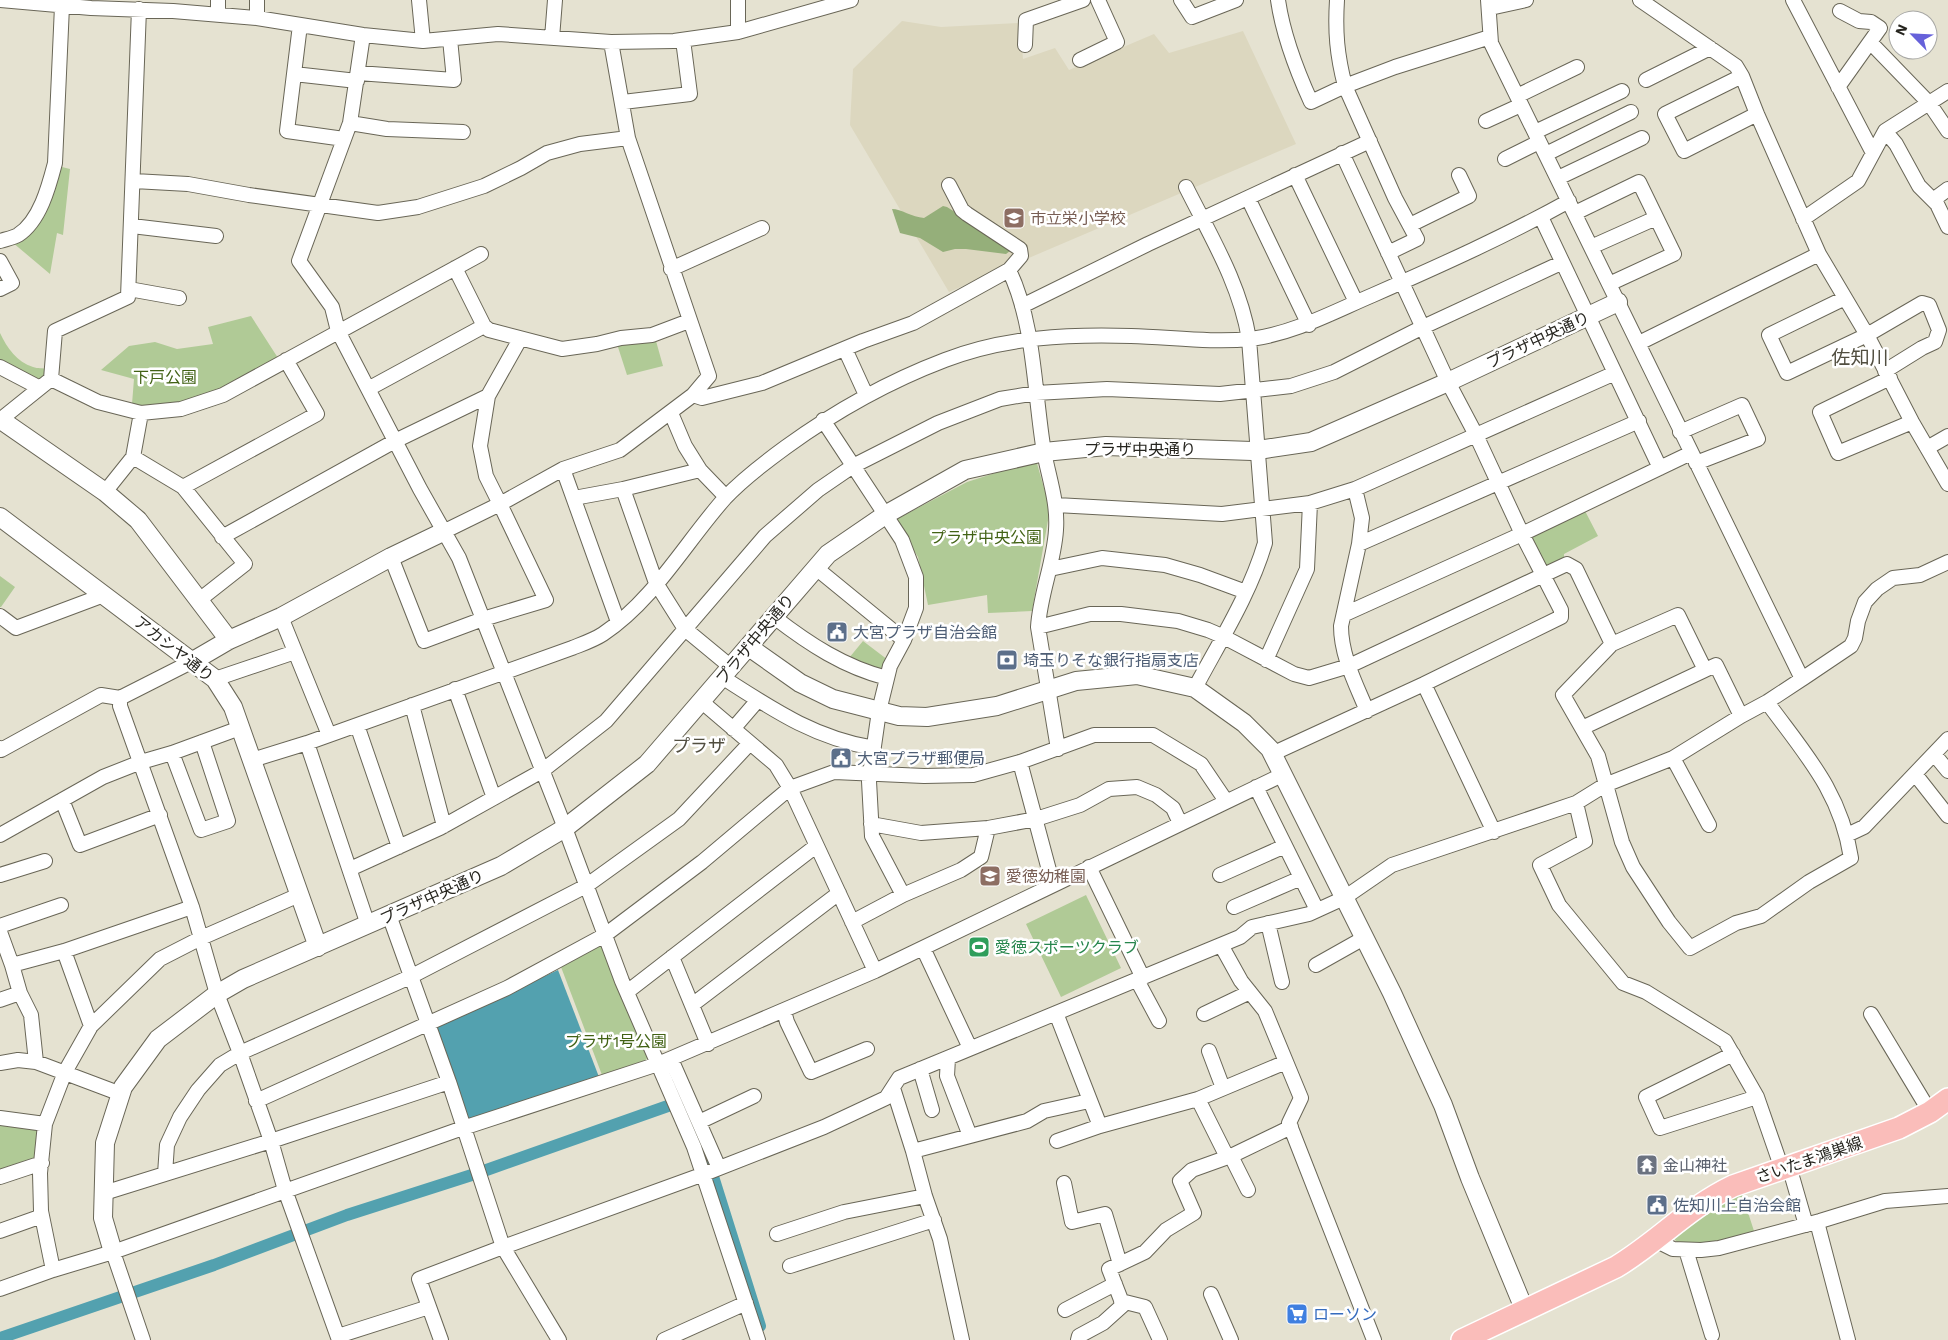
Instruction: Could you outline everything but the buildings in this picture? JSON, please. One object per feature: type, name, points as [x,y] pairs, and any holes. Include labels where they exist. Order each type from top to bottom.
[{"type":"main road","name":"さいたま鴻巣線","points":[[1462,1340],[1616,1267],[1712,1196],[1733,1186],[1899,1128],[1930,1112],[1948,1099]]},
{"type":"street","points":[[0,0],[62,6],[86,3],[139,9],[164,5],[218,15],[256,18],[363,35],[423,41],[498,34],[611,42],[683,40],[738,32],[851,0]]},
{"type":"street","points":[[218,0],[218,15]]},
{"type":"street","points":[[256,18],[257,0]]},
{"type":"street","points":[[420,0],[423,41]]},
{"type":"street","points":[[552,38],[555,0]]},
{"type":"street","points":[[738,0],[738,32]]},
{"type":"street","points":[[1025,45],[1026,20],[1084,0]]},
{"type":"street","points":[[1080,60],[1117,42],[1098,0]]},
{"type":"street","points":[[1181,0],[1192,17],[1236,0]]},
{"type":"street","points":[[1278,0],[1290,49],[1311,102],[1345,86],[1395,67],[1490,36]]},
{"type":"street","points":[[1337,0],[1337,57],[1345,86],[1395,198],[1418,239],[1388,253]]},
{"type":"street","points":[[1526,0],[1489,4],[1491,43],[1802,679]]},
{"type":"street","points":[[1640,0],[1736,66],[1819,254],[1867,335],[1912,422],[1948,484]]},
{"type":"street","points":[[1793,0],[1873,153]]},
{"type":"street","points":[[0,241],[19,234],[38,215],[51,180],[55,163],[62,6]]},
{"type":"street","points":[[139,9],[134,181],[128,298],[55,331],[52,379],[0,420],[105,492],[138,520],[229,640]]},
{"type":"street","points":[[1838,87],[1880,28],[1871,22],[1859,21],[1840,11]]},
{"type":"street","points":[[300,25],[286,131],[344,139]]},
{"type":"street","points":[[363,35],[350,123],[299,261],[332,307],[338,331],[395,442],[459,558],[627,992],[694,1147],[758,1340]]},
{"type":"street","points":[[294,74],[454,80],[450,38]]},
{"type":"street","points":[[622,102],[690,94],[683,40]]},
{"type":"street","points":[[0,748],[1,750],[101,695],[120,698],[193,661],[229,640],[281,617],[391,557],[500,504],[563,469],[620,450],[693,394],[709,376],[628,138],[611,42]]},
{"type":"street","points":[[1870,42],[1929,103],[1948,131]]},
{"type":"street","points":[[1646,80],[1710,48]]},
{"type":"street","points":[[1486,121],[1577,67]]},
{"type":"street","points":[[1742,76],[1665,114],[1684,151],[1757,114]]},
{"type":"street","points":[[1540,143],[1622,91]]},
{"type":"street","points":[[1803,219],[1858,181],[1885,131],[1948,91]]},
{"type":"street","points":[[1505,159],[1540,143],[1631,112]]},
{"type":"street","points":[[350,123],[387,129],[463,132]]},
{"type":"street","points":[[1885,131],[1896,144],[1919,186],[1933,200],[1948,227]]},
{"type":"street","points":[[134,181],[188,184],[378,213],[418,207],[484,186],[521,168],[547,152],[580,144],[628,138]]},
{"type":"street","points":[[1558,178],[1642,138]]},
{"type":"street","points":[[1022,306],[1370,141]]},
{"type":"street","points":[[1272,754],[1424,684],[1561,617],[1561,610],[1522,534],[1476,435],[1448,382],[1342,153]]},
{"type":"street","points":[[1295,175],[1356,302]]},
{"type":"street","points":[[1410,225],[1469,196],[1459,175]]},
{"type":"street","points":[[252,760],[307,743],[572,648],[602,635],[636,606],[726,497],[756,469],[823,420],[866,395],[945,360],[984,347],[1029,339],[1091,335],[1249,339],[1283,333],[1309,325],[1541,217],[1639,182],[1674,254],[1609,284]]},
{"type":"street","points":[[693,394],[702,398],[762,383],[913,323],[1009,270],[1022,256],[1020,249],[962,210],[950,185]]},
{"type":"street","points":[[1186,187],[1229,270],[1245,317],[1249,339],[1265,543],[1246,592],[1195,688]]},
{"type":"street","points":[[1933,200],[1948,190]]},
{"type":"street","points":[[1248,198],[1309,325]]},
{"type":"street","points":[[1541,217],[1660,468]]},
{"type":"street","points":[[1592,247],[1656,218]]},
{"type":"street","points":[[132,226],[216,236]]},
{"type":"street","points":[[671,269],[762,228]]},
{"type":"street","points":[[52,379],[98,402],[141,413],[181,409],[223,395],[481,254]]},
{"type":"street","points":[[1639,343],[1819,254]]},
{"type":"street","points":[[0,261],[12,283],[0,289]]},
{"type":"street","points":[[350,869],[444,826],[542,771],[606,720],[765,536],[818,490],[853,466],[938,423],[1000,399],[1036,392],[1107,389],[1220,394],[1291,386],[1334,372],[1422,327],[1562,263]]},
{"type":"street","points":[[455,268],[484,326],[489,330],[562,349],[621,338],[652,335],[689,321]]},
{"type":"street","points":[[1009,270],[1019,290],[1029,339],[1044,452],[1056,505],[1056,530],[1038,627],[1058,749]]},
{"type":"street","points":[[129,289],[178,298]]},
{"type":"street","points":[[1845,298],[1769,335],[1787,373],[1867,335],[1922,302],[1929,305],[1939,330],[1935,342],[1922,348],[1887,375],[1820,412],[1838,453],[1912,422]]},
{"type":"street","name":"プラザ中央通り","points":[[113,1252],[103,1218],[105,1142],[123,1087],[158,1039],[217,994],[243,979],[501,866],[565,828],[647,764],[828,554],[885,515],[965,470],[1044,452],[1106,446],[1257,450],[1310,442],[1448,382],[1618,302]]},
{"type":"street","points":[[368,389],[484,326]]},
{"type":"street","points":[[391,557],[424,641],[483,619],[546,600],[486,476],[480,446],[488,396],[520,339]]},
{"type":"street","points":[[845,349],[866,395]]},
{"type":"street","points":[[183,487],[317,414],[286,360]]},
{"type":"street","points":[[0,367],[40,388]]},
{"type":"street","points":[[1056,505],[1222,514],[1310,503],[1355,489],[1615,373]]},
{"type":"street","points":[[222,537],[395,442],[488,396]]},
{"type":"street","points":[[1345,614],[1522,534],[1660,468],[1758,439],[1742,405],[1680,432]]},
{"type":"street","points":[[671,412],[685,446],[700,470],[726,497]]},
{"type":"street","points":[[105,492],[133,457],[141,413]]},
{"type":"street","points":[[823,420],[902,540],[916,577],[916,608],[904,640],[890,666],[879,711],[869,781],[872,836],[903,895]]},
{"type":"street","points":[[1359,544],[1639,421]]},
{"type":"street","points":[[1927,448],[1948,436]]},
{"type":"street","points":[[133,457],[183,487],[245,564],[198,601]]},
{"type":"street","points":[[563,469],[618,622]]},
{"type":"street","points":[[574,498],[623,489],[700,470]]},
{"type":"street","points":[[623,489],[656,583],[685,630],[726,672],[758,700],[807,729],[858,746],[874,748]]},
{"type":"street","points":[[1355,489],[1362,518],[1341,640],[1367,711]]},
{"type":"street","points":[[1266,660],[1307,569],[1310,503]]},
{"type":"street","name":"アカシヤ通り","points":[[0,517],[215,679],[233,706],[318,947]]},
{"type":"street","points":[[1050,569],[1102,558],[1165,565],[1200,575],[1246,592]]},
{"type":"street","points":[[440,1340],[420,1279],[503,1246],[704,1174],[824,1128],[886,1098],[899,1078],[1240,937],[1252,926],[1309,914],[1344,898],[1392,865],[1576,803],[1605,785],[1673,758],[1767,702],[1851,646],[1865,602],[1885,582],[1893,578],[1920,575],[1948,562]]},
{"type":"street","points":[[1038,627],[1090,614],[1121,614],[1178,621],[1222,636],[1294,674],[1308,678],[1349,666],[1567,564],[1576,569],[1612,644]]},
{"type":"street","points":[[816,568],[904,640]]},
{"type":"street","points":[[0,616],[16,628],[104,595]]},
{"type":"street","points":[[1705,670],[1678,615],[1612,644],[1563,695],[1598,756],[1622,842],[1633,867],[1669,922],[1690,948],[1736,923],[1761,916],[1808,882],[1851,858],[1847,835],[1839,811],[1819,773],[1767,702]]},
{"type":"street","points":[[281,617],[329,735]]},
{"type":"street","points":[[774,617],[807,642],[840,661],[870,674],[887,678]]},
{"type":"street","points":[[748,647],[800,683],[833,699],[899,716],[927,717],[997,706],[1076,680],[1137,675],[1195,688],[1244,723],[1270,749],[1392,993],[1443,1104],[1470,1178],[1525,1311]]},
{"type":"street","points":[[215,679],[295,652]]},
{"type":"street","points":[[1582,728],[1716,665],[1741,716]]},
{"type":"street","points":[[1424,684],[1494,832]]},
{"type":"street","points":[[455,689],[494,798]]},
{"type":"street","points":[[120,698],[120,706],[192,907],[217,994],[271,1141],[285,1190],[338,1338],[429,1308]]},
{"type":"street","points":[[733,729],[758,700]]},
{"type":"street","points":[[702,702],[776,765],[790,788],[876,971]]},
{"type":"street","points":[[412,705],[444,826]]},
{"type":"street","points":[[357,725],[399,847]]},
{"type":"street","points":[[0,834],[103,777],[240,728]]},
{"type":"street","points":[[256,1101],[506,988],[605,935],[702,862],[790,788],[834,772],[924,776],[973,775],[1020,762],[1094,735],[1153,735],[1201,764],[1226,801]]},
{"type":"street","points":[[1847,835],[1864,827],[1948,739]]},
{"type":"street","points":[[172,753],[201,830],[228,821],[202,742]]},
{"type":"street","points":[[307,743],[368,925]]},
{"type":"street","points":[[165,1174],[167,1145],[180,1117],[198,1090],[220,1065],[240,1053],[410,977],[586,886],[679,819],[750,743]]},
{"type":"street","points":[[1934,754],[1948,771]]},
{"type":"street","points":[[1673,758],[1709,825]]},
{"type":"street","points":[[1020,762],[1053,885]]},
{"type":"street","points":[[0,1288],[113,1252],[462,1128],[658,1064],[784,1011],[836,994],[876,971],[1282,774]]},
{"type":"street","points":[[1915,774],[1948,816]]},
{"type":"street","points":[[871,824],[921,833],[988,828],[1036,819],[1080,804],[1109,789],[1137,787],[1156,795],[1173,808],[1180,823]]},
{"type":"street","points":[[1256,787],[1316,910]]},
{"type":"street","points":[[62,800],[80,845],[160,815]]},
{"type":"street","points":[[1576,803],[1586,841],[1540,865],[1559,905],[1622,983],[1646,992],[1725,1041],[1757,1097],[1785,1168],[1811,1223],[1848,1340]]},
{"type":"street","points":[[852,922],[903,895],[961,870],[981,857],[988,828]]},
{"type":"street","points":[[627,992],[816,846]]},
{"type":"street","points":[[1220,875],[1285,846]]},
{"type":"street","points":[[0,875],[45,861]]},
{"type":"street","points":[[1089,867],[1159,1021]]},
{"type":"street","points":[[1234,907],[1301,878]]},
{"type":"street","points":[[692,1005],[838,893]]},
{"type":"street","points":[[53,1270],[42,1216],[40,1173],[45,1124],[65,1072],[92,1026],[160,959],[201,938],[299,895]]},
{"type":"street","points":[[36,1062],[31,1015],[20,993],[1,935],[61,905]]},
{"type":"street","points":[[12,965],[64,951],[192,907]]},
{"type":"street","points":[[389,916],[449,1082],[462,1128],[503,1246],[559,1340]]},
{"type":"street","points":[[1268,923],[1282,982]]},
{"type":"street","points":[[1316,965],[1364,938]]},
{"type":"street","points":[[1221,945],[1241,981],[1265,1011],[1301,1098],[1289,1123],[1374,1340]]},
{"type":"street","points":[[923,948],[970,1048]]},
{"type":"street","points":[[64,951],[92,1026]]},
{"type":"street","points":[[672,957],[708,1044]]},
{"type":"street","points":[[1204,1014],[1250,992]]},
{"type":"street","points":[[0,1000],[20,993]]},
{"type":"street","points":[[784,1011],[786,1022],[811,1072],[866,1049]]},
{"type":"street","points":[[1056,1013],[1100,1126]]},
{"type":"street","points":[[1871,1014],[1930,1112]]},
{"type":"street","points":[[1210,1052],[1223,1088]]},
{"type":"street","points":[[1733,1054],[1646,1097],[1660,1128],[1757,1097]]},
{"type":"street","points":[[948,1058],[947,1076],[970,1136]]},
{"type":"street","points":[[671,1059],[719,1168]]},
{"type":"street","points":[[0,1063],[18,1060],[36,1062],[121,1094]]},
{"type":"street","points":[[1057,1141],[1100,1126],[1198,1098],[1286,1062]]},
{"type":"street","points":[[920,1069],[932,1110]]},
{"type":"street","points":[[104,1193],[271,1141],[449,1082]]},
{"type":"street","points":[[893,1088],[925,1196],[940,1239],[962,1340]]},
{"type":"street","points":[[699,1122],[754,1096]]},
{"type":"street","points":[[1198,1098],[1248,1190]]},
{"type":"street","points":[[913,1151],[1028,1122],[1044,1111],[1089,1101]]},
{"type":"street","points":[[0,1118],[45,1124]]},
{"type":"street","points":[[1078,1340],[1079,1336],[1103,1323],[1123,1305],[1109,1269],[1144,1252],[1166,1230],[1194,1213],[1180,1180],[1192,1170],[1229,1156],[1291,1127]]},
{"type":"street","points":[[0,1177],[42,1163]]},
{"type":"street","points":[[1064,1182],[1072,1222],[1105,1214],[1120,1264]]},
{"type":"street","points":[[777,1234],[844,1212],[925,1196]]},
{"type":"street","points":[[1655,1240],[1673,1249],[1719,1248],[1885,1201],[1948,1196]]},
{"type":"street","points":[[0,1231],[42,1216]]},
{"type":"street","points":[[790,1266],[934,1220]]},
{"type":"street","points":[[1686,1250],[1712,1335]]},
{"type":"street","points":[[113,1252],[143,1340]]},
{"type":"street","points":[[1065,1310],[1115,1284]]},
{"type":"street","points":[[1211,1294],[1231,1340]]},
{"type":"street","points":[[1122,1301],[1145,1307],[1160,1340]]},
{"type":"street","points":[[664,1340],[746,1303]]},
{"type":"shaded area","name":"市立栄小学校","points":[[902,21],[941,27],[1020,23],[1023,59],[1055,48],[1069,70],[1154,34],[1169,53],[1243,31],[1296,144],[949,292],[850,125],[853,69]]},
{"type":"green space","points":[[62,167],[70,169],[63,235],[57,233],[50,274],[12,242],[38,220]]},
{"type":"green space","points":[[943,206],[1010,247],[1010,251],[1006,254],[966,249],[943,252],[920,238],[900,233],[892,209],[924,218]]},
{"type":"green space","name":"下戸公園","points":[[251,316],[278,358],[221,392],[181,406],[141,410],[132,404],[134,379],[101,370],[129,346],[155,342],[177,349],[213,344],[208,327]]},
{"type":"green space","points":[[0,333],[9,349],[22,362],[33,367],[48,370],[40,385],[0,363]]},
{"type":"green space","points":[[656,341],[663,366],[627,375],[617,344]]},
{"type":"green space","name":"プラザ中央公園","points":[[1036,460],[1050,509],[1032,611],[988,613],[987,595],[928,605],[918,557],[895,520],[967,482]]},
{"type":"green space","points":[[1584,509],[1598,536],[1564,554],[1564,559],[1550,566],[1544,564],[1533,539],[1533,534]]},
{"type":"green space","points":[[0,576],[15,587],[1,607],[0,607]]},
{"type":"green space","points":[[863,641],[888,660],[886,665],[879,669],[849,658]]},
{"type":"green space","points":[[1086,895],[1121,968],[1061,997],[1026,924]]},
{"type":"green space","name":"プラザ1号公園","points":[[601,945],[606,947],[649,1054],[646,1060],[602,1075],[561,967]]},
{"type":"green space","points":[[21,1125],[38,1128],[42,1134],[35,1160],[0,1171],[0,1126]]},
{"type":"green space","points":[[1742,1194],[1754,1231],[1697,1244],[1678,1244],[1673,1237],[1704,1213]]},
{"type":"water","points":[[558,970],[599,1077],[470,1122],[465,1119],[436,1031],[438,1026]]},
{"type":"waterway","points":[[0,1338],[214,1265],[347,1215],[478,1173],[682,1101],[683,1104]]},
{"type":"waterway","points":[[695,1132],[711,1170],[760,1326]]},
{"type":"place","name":"市立栄小学校","points":[[1014,218]]},
{"type":"place","name":"大宮プラザ自治会館","points":[[837,632]]},
{"type":"place","name":"埼玉りそな銀行指扇支店","points":[[1007,660]]},
{"type":"place","name":"大宮プラザ郵便局","points":[[841,758]]},
{"type":"place","name":"愛徳幼稚園","points":[[990,876]]},
{"type":"place","name":"愛徳スポーツクラブ","points":[[979,947]]},
{"type":"place","name":"金山神社","points":[[1647,1165]]},
{"type":"place","name":"佐知川上自治会館","points":[[1657,1205]]},
{"type":"place","name":"ローソン","points":[[1297,1314]]},
{"type":"district","name":"佐知川","points":[[1860,357]]},
{"type":"district","name":"プラザ","points":[[699,745]]}]
